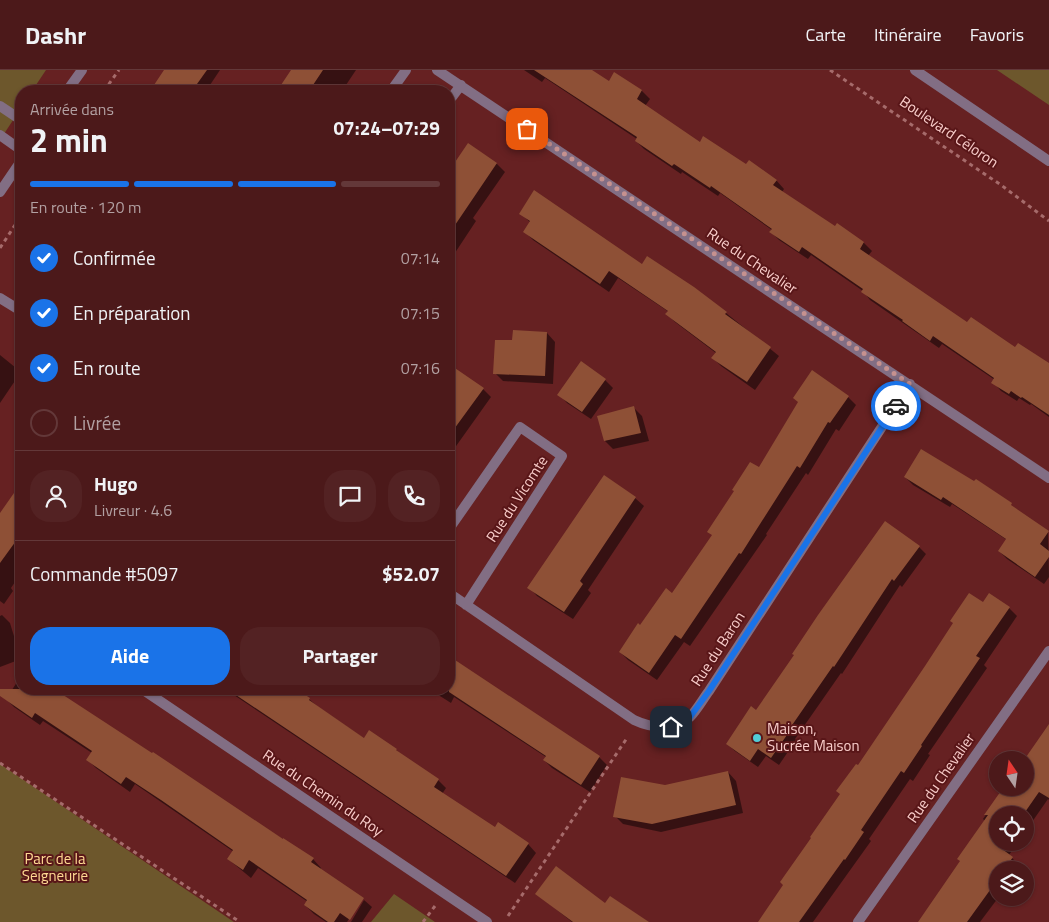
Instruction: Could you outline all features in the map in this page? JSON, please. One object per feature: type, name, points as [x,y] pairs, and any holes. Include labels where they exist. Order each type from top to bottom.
[{"type":"street","points":[[71,85],[82,70]]},
{"type":"street","points":[[395,85],[406,70]]},
{"type":"street","name":"Rue du Chevalier","points":[[437,70],[1049,478]]},
{"type":"street","points":[[915,70],[1049,160]]},
{"type":"street","points":[[455,93],[461,85]]},
{"type":"street","points":[[0,106],[15,116]]},
{"type":"street","points":[[0,136],[15,146]]},
{"type":"street","points":[[0,192],[15,170]]},
{"type":"street","points":[[0,298],[15,308]]},
{"type":"street","name":"Rue du Baron","points":[[455,597],[634,720],[650,727],[671,727],[690,717],[709,691],[910,384]]},
{"type":"street","name":"Rue du Vicomte","points":[[455,520],[520,427],[562,456],[466,605]]},
{"type":"street","name":"Rue du Chevalier","points":[[858,922],[1049,651]]},
{"type":"street","name":"Rue du Chemin du Roy","points":[[151,695],[487,922]]},
{"type":"path","points":[[108,85],[119,70]]},
{"type":"path","name":"Boulevard Céloron","points":[[830,70],[1001,185],[1049,222]]},
{"type":"path","points":[[0,248],[15,225]]},
{"type":"path","points":[[508,916],[628,738]]},
{"type":"path","points":[[0,763],[240,922]]},
{"type":"path","points":[[423,922],[434,906]]},
{"type":"green space","points":[[0,70],[46,70],[36,85],[15,85],[15,117],[0,140]]},
{"type":"green space","points":[[997,70],[1049,70],[1049,105]]},
{"type":"green space","name":"Parc de la Seigneurie","points":[[0,764],[234,922],[0,922]]},
{"type":"green space","points":[[394,894],[435,922],[371,922]]},
{"type":"building","points":[[164,70],[207,70],[196,85],[154,85]]},
{"type":"building","points":[[291,70],[323,70],[313,85],[281,85]]},
{"type":"building","points":[[534,70],[592,70],[609,81],[614,72],[642,90],[637,99],[700,142],[703,136],[746,164],[749,160],[777,180],[773,185],[835,226],[837,223],[864,242],[860,249],[967,322],[971,317],[1015,347],[1018,343],[1049,363],[1049,415],[1022,397],[1011,391],[1009,394],[991,383],[994,378],[933,336],[930,341],[861,292],[863,289],[802,247],[799,252],[769,232],[772,229],[711,186],[710,188],[674,164],[672,166],[635,141],[637,137]]},
{"type":"building","points":[[468,143],[497,163],[455,225],[455,162]]},
{"type":"building","points":[[534,190],[642,264],[647,256],[694,287],[727,312],[725,314],[771,347],[747,382],[711,358],[716,352],[665,314],[668,311],[609,271],[600,284],[523,232],[530,221],[519,214]]},
{"type":"building","points":[[513,330],[547,332],[545,376],[493,374],[495,340],[512,340]]},
{"type":"building","points":[[581,361],[606,379],[582,412],[557,395]]},
{"type":"building","points":[[455,368],[484,388],[455,428]]},
{"type":"building","points":[[812,370],[849,396],[830,423],[828,422],[800,468],[797,466],[741,554],[739,553],[681,639],[675,635],[649,673],[619,652],[638,623],[640,625],[666,588],[672,593],[712,535],[707,532],[734,491],[732,490],[750,462],[759,467],[798,402],[793,398]]},
{"type":"building","points":[[634,406],[641,433],[604,441],[597,416]]},
{"type":"building","points":[[921,449],[974,481],[976,479],[1049,531],[1040,544],[1049,551],[1049,557],[1035,577],[998,551],[1006,539],[943,497],[941,500],[904,477]]},
{"type":"building","points":[[604,475],[636,497],[580,581],[583,584],[564,612],[527,588]]},
{"type":"building","points":[[15,492],[15,542],[0,563],[0,513]]},
{"type":"building","points":[[885,521],[920,546],[894,581],[892,579],[771,758],[758,749],[750,761],[726,744],[751,706],[756,710],[794,655],[792,654],[818,615]]},
{"type":"building","points":[[969,593],[983,602],[989,593],[1010,607],[976,656],[980,658],[904,773],[901,771],[861,830],[864,832],[845,860],[799,922],[758,922],[783,885],[780,882],[840,794],[836,791],[856,764],[858,765],[925,666],[953,623],[950,621]]},
{"type":"building","points":[[455,660],[600,756],[581,785],[543,760],[546,756],[454,695]]},
{"type":"building","points":[[0,689],[15,689],[15,695],[63,695],[314,858],[311,862],[364,898],[350,920],[340,913],[334,922],[328,922],[304,905],[307,900],[249,860],[243,870],[227,859],[233,850],[161,800],[126,777],[121,784],[86,760],[92,751],[35,713],[32,718],[0,696]]},
{"type":"building","points":[[236,695],[305,695],[310,698],[309,700],[364,738],[369,730],[439,779],[434,787],[495,827],[498,822],[529,843],[506,876]]},
{"type":"building","points":[[1049,724],[1049,798],[1039,792],[1029,806],[990,806],[997,796],[1034,796],[1034,751],[1030,751]]},
{"type":"building","points":[[728,771],[736,805],[652,824],[613,817],[621,777],[665,785]]},
{"type":"building","points":[[989,808],[989,851],[1005,851],[1013,857],[1010,861],[989,861],[989,891],[967,922],[918,922],[960,861],[957,859],[988,815],[984,815]]},
{"type":"building","points":[[556,866],[605,903],[610,896],[649,922],[573,922],[535,894]]},
{"type":"way so far","points":[[527,129],[910,384],[896,406]]},
{"type":"place","name":"Maison, Sucrée Maison","points":[[757,738]]},
{"type":"route","points":[[671,727],[690,717],[709,691],[896,406]]}]
